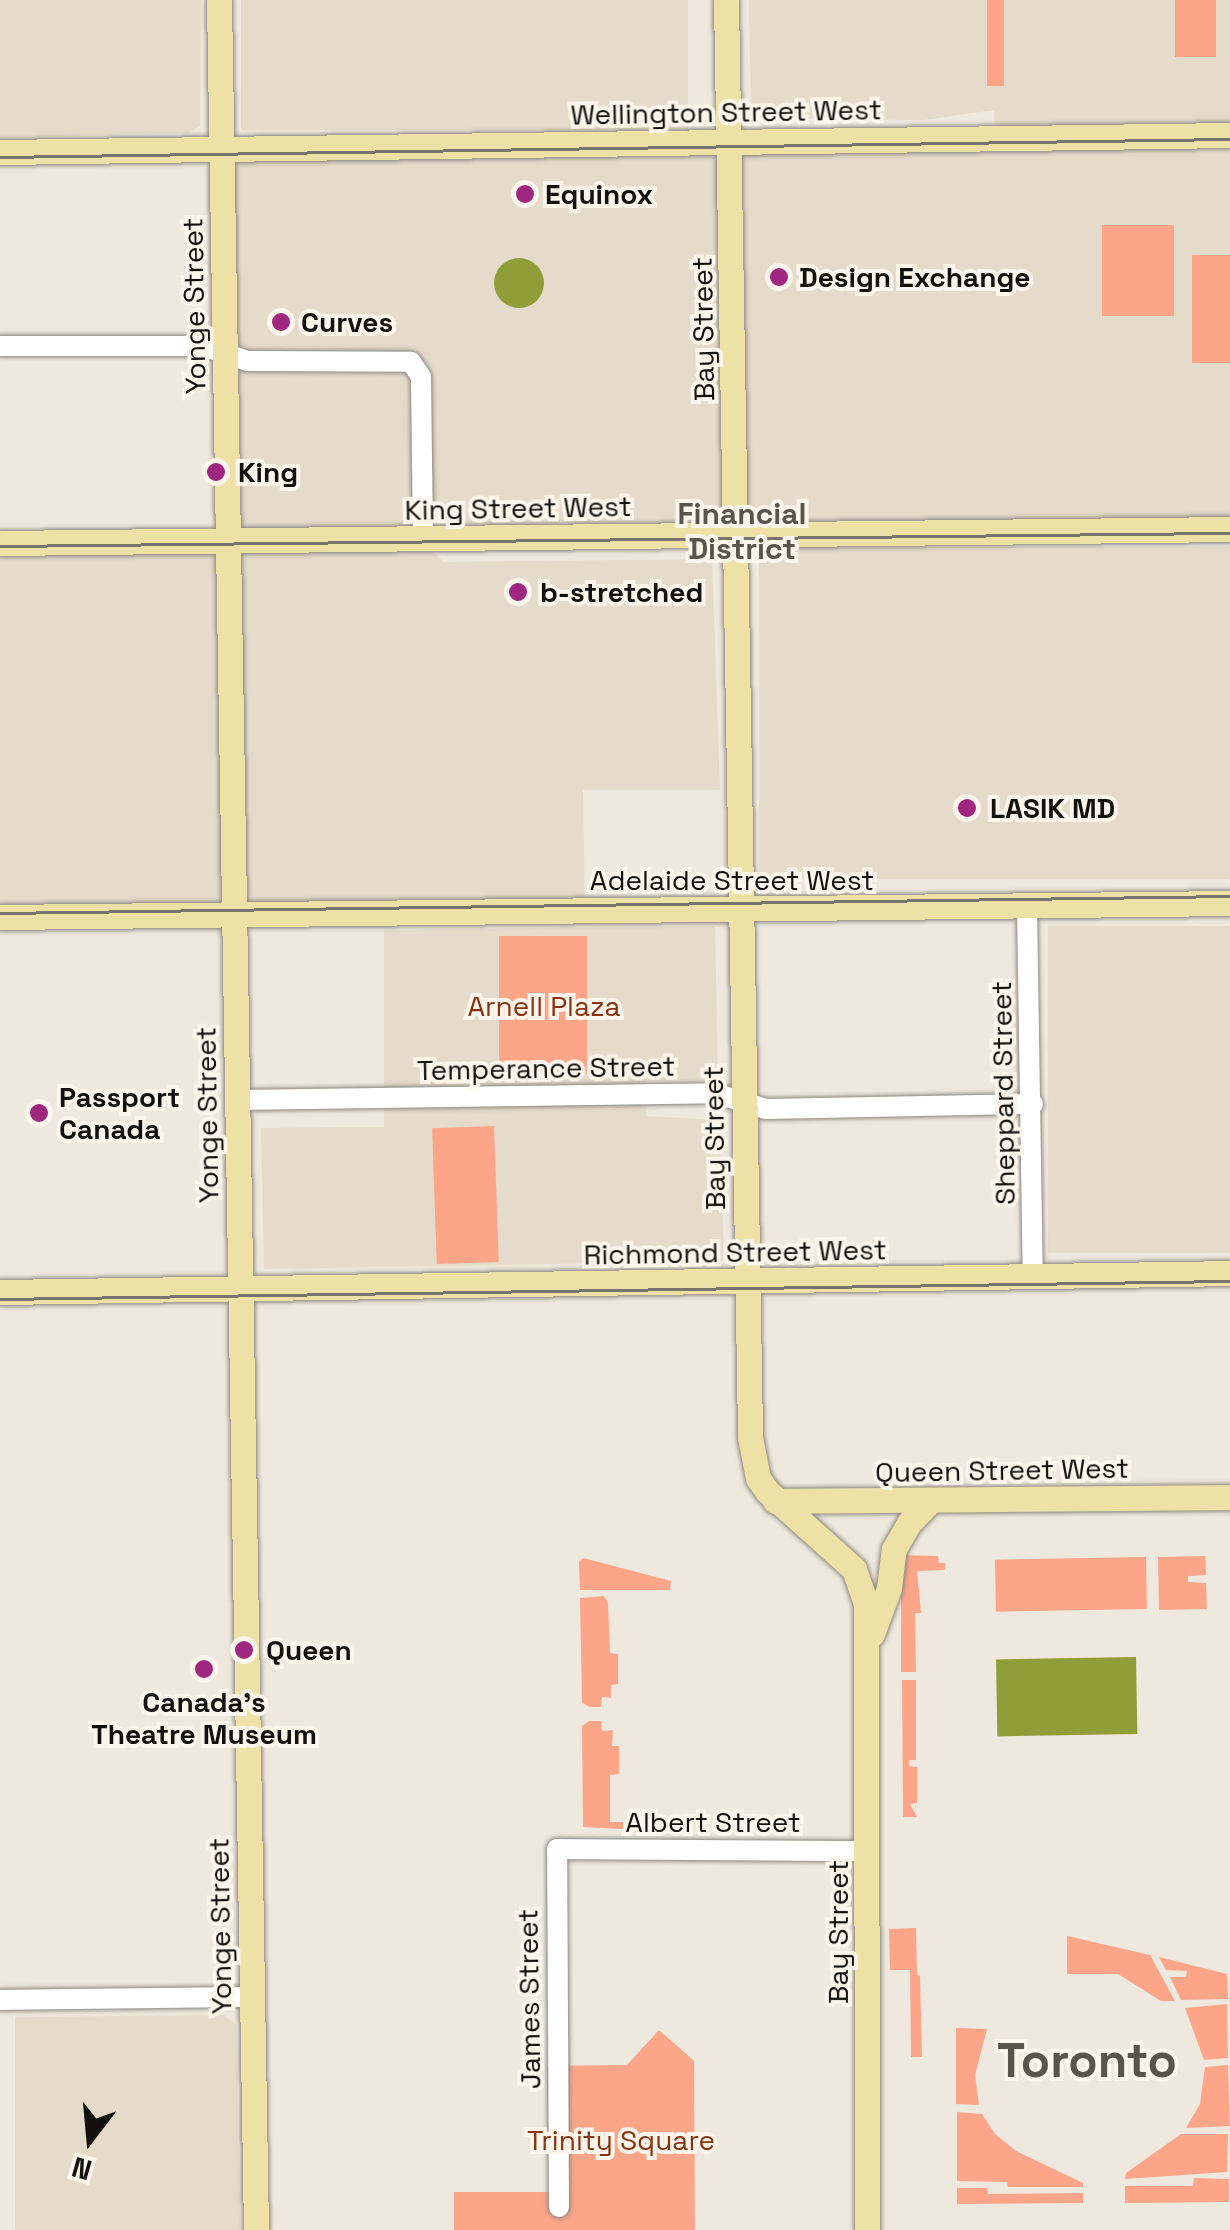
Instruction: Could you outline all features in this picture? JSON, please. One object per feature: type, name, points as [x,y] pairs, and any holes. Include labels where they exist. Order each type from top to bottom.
[{"type":"main road","name":"Yonge Street","points":[[219,0],[256,2230]]},
{"type":"main road","name":"Bay Street","points":[[726,0],[750,1437],[758,1478],[775,1501],[854,1568],[866,1603],[867,2230]]},
{"type":"main road","name":"Wellington Street West","points":[[0,152],[1230,135]]},
{"type":"main road","name":"King Street West","points":[[0,542],[1230,529]]},
{"type":"main road","name":"Adelaide Street West","points":[[0,917],[1230,903]]},
{"type":"main road","name":"Richmond Street West","points":[[0,1292],[1230,1273]]},
{"type":"main road","name":"Queen Street West","points":[[775,1501],[1230,1498]]},
{"type":"main road","points":[[868,1643],[888,1588],[894,1548],[909,1523],[930,1501]]},
{"type":"street","points":[[0,346],[203,346],[247,361],[399,359],[419,368],[422,538]]},
{"type":"street","name":"Sheppard Street","points":[[1027,908],[1033,1276]]},
{"type":"street","name":"Temperance Street","points":[[237,1100],[722,1093],[766,1109],[1033,1104]]},
{"type":"street","name":"Albert Street","points":[[557,1849],[868,1851]]},
{"type":"street","name":"James Street","points":[[557,1849],[559,2207]]},
{"type":"street","points":[[0,2000],[252,1997]]},
{"type":"shaded area","points":[[0,0],[201,0],[200,126],[189,133],[0,137]]},
{"type":"shaded area","points":[[241,0],[688,0],[688,130],[241,130]]},
{"type":"shaded area","points":[[749,0],[1230,0],[1230,529],[424,540],[443,562],[712,559],[720,790],[583,790],[585,912],[0,917],[0,543],[227,540],[222,148],[995,138],[994,110],[924,120],[751,119]]},
{"type":"shaded area","points":[[519,258],[537,265],[544,283],[537,301],[519,308],[501,301],[494,283],[501,265]]},
{"type":"shaded area","points":[[759,547],[1230,547],[1230,879],[759,879]]},
{"type":"shaded area","points":[[715,926],[718,1079],[646,1081],[646,1116],[719,1120],[724,1261],[264,1269],[261,1128],[384,1127],[384,930]]},
{"type":"shaded area","points":[[1048,926],[1230,926],[1230,1253],[1048,1253]]},
{"type":"shaded area","points":[[1136,1657],[1137,1734],[997,1736],[996,1659]]},
{"type":"shaded area","points":[[224,2015],[236,2025],[240,2230],[15,2230],[15,2017]]},
{"type":"green space","points":[[987,0],[1004,0],[1004,86],[987,86]]},
{"type":"green space","points":[[1175,0],[1216,0],[1216,57],[1175,57]]},
{"type":"green space","points":[[1102,225],[1174,225],[1174,316],[1102,316]]},
{"type":"green space","points":[[1192,255],[1230,255],[1230,363],[1192,363]]},
{"type":"green space","name":"Arnell Plaza","points":[[499,936],[587,936],[587,1074],[499,1074]]},
{"type":"green space","points":[[494,1126],[499,1262],[437,1264],[432,1128]]},
{"type":"green space","points":[[901,1555],[938,1556],[939,1563],[945,1563],[945,1570],[917,1571],[921,1613],[915,1613],[916,1672],[901,1672]]},
{"type":"green space","points":[[1205,1556],[1206,1575],[1188,1576],[1188,1582],[1206,1583],[1207,1609],[1159,1610],[1158,1557]]},
{"type":"green space","points":[[1146,1557],[1147,1609],[996,1612],[995,1560]]},
{"type":"green space","points":[[583,1558],[671,1581],[670,1590],[580,1590],[579,1562]]},
{"type":"green space","points":[[604,1596],[608,1603],[610,1653],[618,1654],[618,1684],[611,1685],[611,1698],[602,1697],[601,1707],[590,1707],[582,1703],[580,1598]]},
{"type":"green space","points":[[902,1680],[916,1680],[916,1760],[909,1760],[909,1766],[917,1767],[917,1803],[910,1804],[917,1817],[903,1817]]},
{"type":"green space","points":[[589,1721],[601,1721],[602,1731],[613,1730],[612,1746],[619,1746],[619,1774],[610,1775],[610,1822],[623,1822],[623,1829],[583,1827],[582,1726]]},
{"type":"green space","points":[[916,1928],[922,2057],[911,2057],[910,1970],[890,1970],[889,1929]]},
{"type":"green space","points":[[1067,1936],[1150,1955],[1175,2001],[1161,2001],[1118,1974],[1067,1974]]},
{"type":"green space","points":[[1159,1957],[1227,1974],[1228,1999],[1181,2000],[1170,1977],[1186,1977],[1187,1971],[1166,1970]]},
{"type":"green space","points":[[1227,2004],[1228,2058],[1204,2060],[1185,2008]]},
{"type":"green space","points":[[956,2028],[987,2029],[975,2075],[979,2105],[956,2104]]},
{"type":"green space","name":"Trinity Square","points":[[659,2030],[694,2061],[695,2230],[454,2230],[454,2192],[549,2192],[547,2066],[627,2065]]},
{"type":"green space","points":[[1228,2065],[1230,2126],[1186,2128],[1200,2104],[1205,2067]]},
{"type":"green space","points":[[957,2112],[982,2114],[995,2134],[1016,2151],[1083,2183],[1083,2187],[1008,2187],[1007,2182],[957,2181]]},
{"type":"green space","points":[[1181,2134],[1228,2134],[1227,2172],[1125,2179],[1126,2173]]},
{"type":"green space","points":[[1194,2178],[1229,2179],[1229,2202],[1125,2203],[1125,2186],[1193,2186]]},
{"type":"green space","points":[[957,2188],[987,2188],[988,2194],[1083,2193],[1083,2203],[957,2204]]},
{"type":"tram line","points":[[0,157],[1230,139]]},
{"type":"tram line","points":[[0,546],[1230,533]]},
{"type":"tram line","points":[[0,913],[1230,896]]},
{"type":"tram line","points":[[0,1299],[1230,1281]]},
{"type":"place","name":"Equinox","points":[[525,194]]},
{"type":"place","name":"Design Exchange","points":[[779,277]]},
{"type":"place","name":"Curves","points":[[281,322]]},
{"type":"place","name":"King","points":[[216,472]]},
{"type":"place","name":"b-stretched","points":[[518,592]]},
{"type":"place","name":"LASIK MD","points":[[967,808]]},
{"type":"place","name":"Passport Canada","points":[[39,1113]]},
{"type":"place","name":"Queen","points":[[244,1650]]},
{"type":"place","name":"Canada's Theatre Museum","points":[[204,1669]]},
{"type":"district","name":"Financial District","points":[[742,531]]},
{"type":"district","name":"Toronto","points":[[1087,2061]]}]
